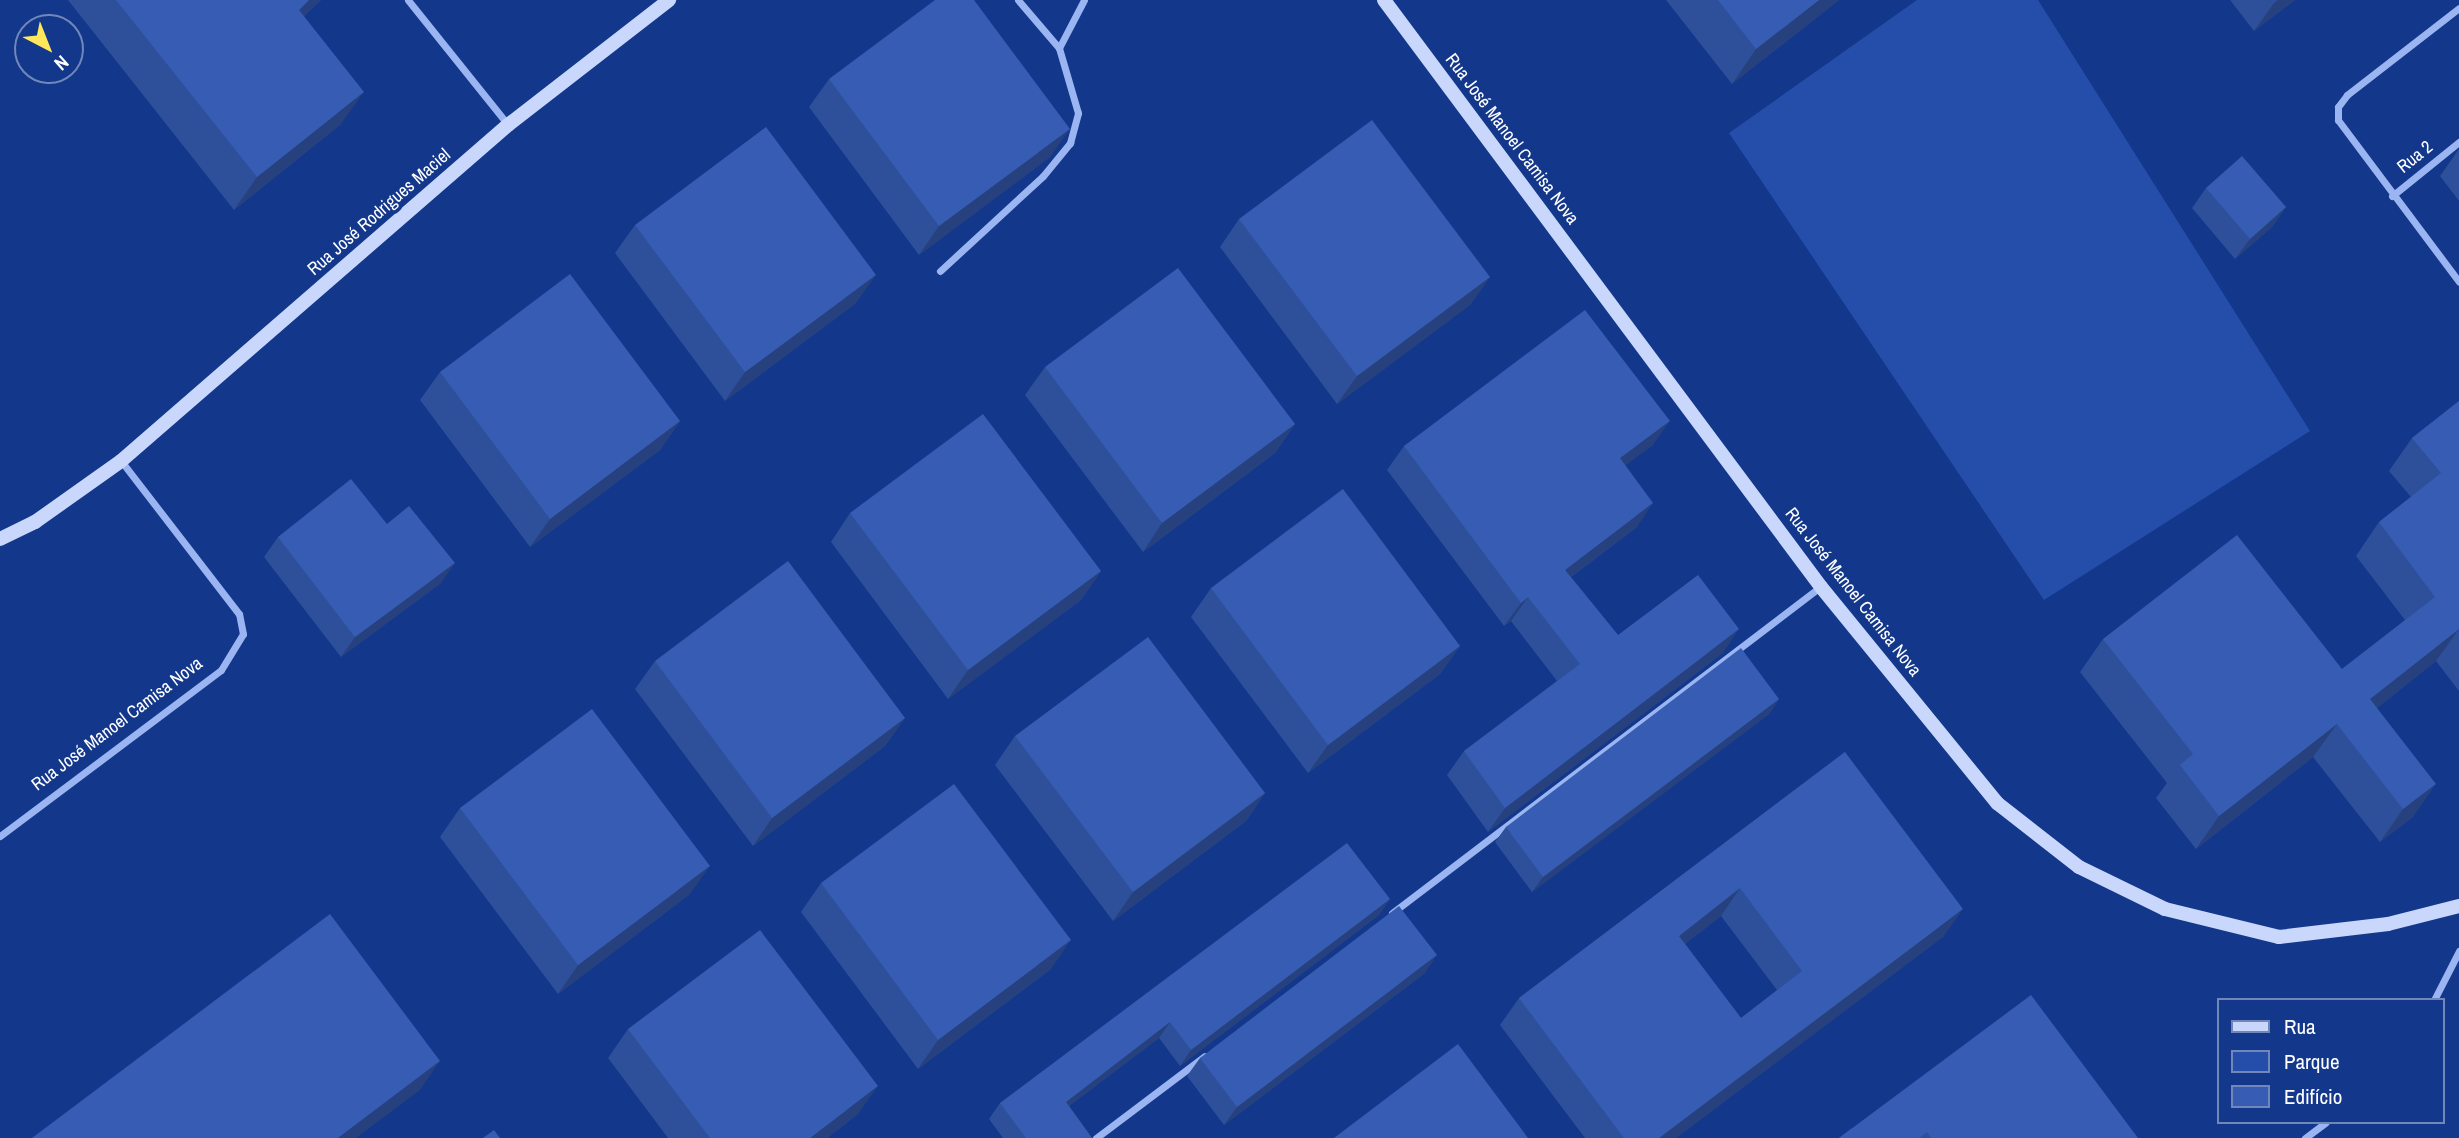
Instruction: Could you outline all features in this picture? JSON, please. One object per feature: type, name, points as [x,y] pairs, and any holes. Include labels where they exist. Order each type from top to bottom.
[{"type":"street","points":[[408,0],[508,125]]},
{"type":"street","name":"Rua José Rodrigues Maciel","points":[[0,539],[35,523],[121,461],[508,125],[669,0]]},
{"type":"street","points":[[940,271],[1043,176],[1070,142],[1078,113],[1059,48],[1018,0]]},
{"type":"street","points":[[1059,48],[1084,0]]},
{"type":"street","name":"Rua José Manoel Camisa Nova","points":[[1384,0],[1821,587],[1997,803],[2079,867],[2165,909],[2279,937],[2388,924],[2459,906]]},
{"type":"street","points":[[2459,8],[2347,95],[2338,107],[2345,134],[2459,282]]},
{"type":"street","name":"Rua 2","points":[[2392,196],[2459,142]]},
{"type":"street","name":"Rua José Manoel Camisa Nova","points":[[0,836],[221,670],[243,634],[239,614],[121,461]]},
{"type":"street","points":[[1382,921],[1821,587]]},
{"type":"street","points":[[2435,998],[2459,951]]},
{"type":"street","points":[[1096,1138],[1217,1046]]},
{"type":"street","points":[[2305,1138],[2323,1124]]},
{"type":"green space","points":[[1917,0],[2038,0],[2310,431],[2044,600],[1729,133]]},
{"type":"building","points":[[116,0],[309,0],[299,10],[364,92],[257,177]]},
{"type":"building","points":[[935,0],[974,0],[1070,129],[939,226],[829,79]]},
{"type":"building","points":[[1718,0],[1819,0],[1756,49]]},
{"type":"building","points":[[1372,120],[1490,277],[1357,376],[1239,219]]},
{"type":"building","points":[[766,127],[876,275],[745,372],[635,225]]},
{"type":"building","points":[[2242,156],[2286,207],[2250,239],[2206,188]]},
{"type":"building","points":[[1178,268],[1295,424],[1162,523],[1045,367]]},
{"type":"building","points":[[570,274],[680,421],[550,519],[440,372]]},
{"type":"building","points":[[1585,310],[1670,421],[1620,458],[1653,503],[1565,570],[1618,635],[1698,575],[1739,629],[1505,808],[1464,751],[1580,664],[1528,597],[1521,603],[1404,446]]},
{"type":"building","points":[[2459,401],[2459,629],[2370,699],[2436,784],[2403,809],[2337,724],[2219,816],[2180,765],[2193,754],[2103,639],[2237,535],[2342,669],[2435,597],[2379,522],[2441,473],[2412,438]]},
{"type":"building","points":[[983,414],[1101,571],[968,670],[850,513]]},
{"type":"building","points":[[351,479],[387,524],[409,506],[455,563],[355,637],[278,537]]},
{"type":"building","points":[[1343,489],[1460,646],[1328,745],[1211,588]]},
{"type":"building","points":[[788,561],[905,718],[772,818],[655,661]]},
{"type":"building","points":[[1148,637],[1265,793],[1133,892],[1015,736]]},
{"type":"building","points":[[1741,648],[1779,699],[1543,877],[1506,827]]},
{"type":"building","points":[[592,709],[710,866],[578,965],[460,808]]},
{"type":"building","points":[[1845,752],[1963,909],[1659,1138],[1624,1138],[1519,998]],"holes":[[[1740,888],[1802,971],[1741,1018],[1679,936]]]},
{"type":"building","points":[[954,784],[1071,940],[938,1040],[821,883]]},
{"type":"building","points":[[1347,843],[1390,899],[1191,1050],[1170,1022],[1066,1102],[1092,1138],[1026,1138],[1000,1103]]},
{"type":"building","points":[[1399,906],[1437,955],[1237,1107],[1200,1058]]},
{"type":"building","points":[[330,914],[440,1061],[338,1138],[32,1138]]},
{"type":"building","points":[[760,930],[878,1086],[810,1138],[710,1138],[628,1029]]},
{"type":"building","points":[[2031,995],[2138,1138],[1931,1138],[1927,1132],[1919,1138],[1839,1138]]},
{"type":"building","points":[[1458,1044],[1528,1138],[1334,1138]]},
{"type":"building","points":[[494,1130],[500,1138],[483,1138]]}]
